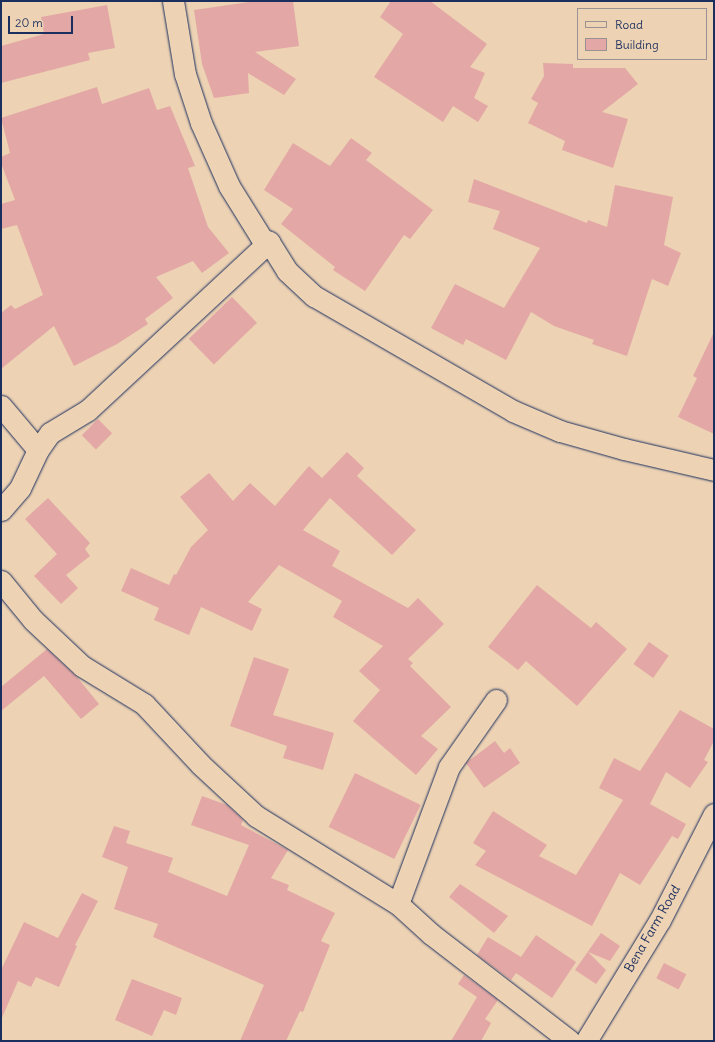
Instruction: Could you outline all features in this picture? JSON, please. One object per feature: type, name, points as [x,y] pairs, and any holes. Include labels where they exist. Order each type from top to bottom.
[{"type":"street","points":[[173,1],[185,74],[201,123],[229,186],[262,239],[269,242],[287,271],[314,296],[513,411],[567,433],[714,470]]},
{"type":"street","points":[[1,510],[20,488],[38,450],[50,433],[88,410],[269,242]]},
{"type":"street","points":[[1,406],[38,450]]},
{"type":"street","points":[[1,582],[33,620],[82,666],[144,704],[201,765],[256,816],[398,904],[431,934],[570,1041]]},
{"type":"street","points":[[398,904],[449,767],[496,700]]},
{"type":"street","name":"Bena Farm Road","points":[[586,1041],[660,920],[714,814]]},
{"type":"building","points":[[256,1],[293,1],[299,46],[255,52],[296,79],[284,95],[248,73],[249,93],[214,98],[202,64],[194,10]]},
{"type":"building","points":[[391,1],[430,1],[487,44],[470,67],[485,73],[474,98],[488,106],[478,122],[453,106],[443,122],[374,77],[403,34],[380,17]]},
{"type":"building","points":[[107,5],[115,48],[88,53],[90,60],[1,83],[1,46],[44,34],[41,17]]},
{"type":"building","points":[[543,63],[573,64],[573,68],[625,68],[638,84],[602,112],[628,119],[613,168],[562,150],[565,141],[528,123],[538,103],[531,99],[544,76]]},
{"type":"building","points":[[97,87],[102,104],[149,88],[157,110],[170,106],[195,166],[188,168],[208,227],[229,253],[202,273],[193,261],[156,277],[173,298],[145,319],[148,324],[117,344],[74,366],[54,326],[1,369],[1,313],[11,305],[15,309],[43,295],[17,225],[1,229],[1,204],[15,200],[1,163],[1,157],[10,153],[1,118]]},
{"type":"building","points":[[351,138],[372,153],[366,160],[433,210],[410,239],[404,235],[365,291],[333,270],[335,267],[281,224],[293,209],[264,190],[293,143],[330,166]]},
{"type":"building","points":[[474,179],[587,223],[588,220],[607,227],[615,185],[673,197],[664,245],[681,253],[668,286],[652,279],[627,356],[592,344],[594,340],[554,326],[531,312],[506,360],[466,339],[463,345],[431,328],[455,284],[504,308],[540,248],[493,229],[500,211],[468,202]]},
{"type":"building","points":[[232,297],[257,323],[214,365],[189,339]]},
{"type":"building","points":[[714,332],[714,434],[678,417],[697,378],[693,376]]},
{"type":"building","points":[[98,419],[112,433],[96,449],[82,435]]},
{"type":"building","points":[[347,452],[364,468],[357,476],[416,530],[392,555],[330,498],[303,530],[340,551],[332,566],[408,608],[418,598],[444,624],[408,659],[413,663],[410,666],[451,707],[421,736],[438,749],[416,775],[353,721],[380,690],[359,671],[383,646],[333,617],[342,601],[279,565],[248,602],[262,609],[252,631],[201,607],[189,635],[154,620],[159,608],[121,591],[131,568],[169,585],[191,547],[208,530],[180,497],[209,473],[233,501],[250,483],[275,506],[309,466],[322,478]]},
{"type":"building","points":[[48,498],[90,543],[85,549],[90,556],[66,575],[78,588],[61,604],[34,576],[57,554],[25,519]]},
{"type":"building","points":[[537,585],[591,628],[596,622],[627,649],[577,706],[526,661],[518,670],[488,647]]},
{"type":"building","points":[[649,642],[669,656],[653,678],[634,664]]},
{"type":"building","points":[[47,649],[77,677],[99,704],[81,719],[44,676],[1,711],[1,687]]},
{"type":"building","points":[[254,657],[289,669],[273,715],[334,733],[323,770],[283,758],[287,746],[230,726]]},
{"type":"building","points":[[680,710],[714,729],[714,741],[704,760],[708,762],[690,788],[666,772],[650,804],[686,824],[678,839],[672,836],[640,885],[620,873],[592,926],[475,865],[486,851],[473,843],[493,811],[547,845],[539,856],[576,875],[623,800],[599,788],[614,758],[640,771]]},
{"type":"building","points":[[495,741],[504,753],[510,748],[520,763],[484,788],[466,763]]},
{"type":"building","points":[[355,773],[421,805],[394,859],[329,827]]},
{"type":"building","points":[[202,796],[227,805],[243,820],[241,825],[288,850],[271,878],[289,885],[287,890],[335,913],[321,941],[330,945],[303,1012],[300,1011],[286,1041],[240,1041],[264,985],[153,937],[158,924],[114,909],[128,867],[102,857],[114,826],[130,831],[126,843],[173,858],[168,872],[227,896],[249,845],[191,825]]},
{"type":"building","points":[[460,884],[508,916],[494,933],[449,897]]},
{"type":"building","points":[[82,893],[98,901],[75,945],[77,946],[59,987],[36,977],[31,987],[18,981],[1,1020],[1,970],[24,922],[58,938]]},
{"type":"building","points":[[601,933],[620,946],[610,961],[588,952],[606,970],[596,984],[575,970]]},
{"type":"building","points":[[536,935],[576,962],[552,998],[516,973],[511,980],[477,955],[488,937],[521,957]]},
{"type":"building","points":[[664,963],[686,974],[679,989],[656,978]]},
{"type":"building","points":[[464,975],[498,1000],[485,1019],[491,1023],[481,1041],[451,1041],[477,997],[458,984]]},
{"type":"building","points":[[132,979],[182,998],[176,1015],[164,1010],[152,1036],[115,1020]]}]
